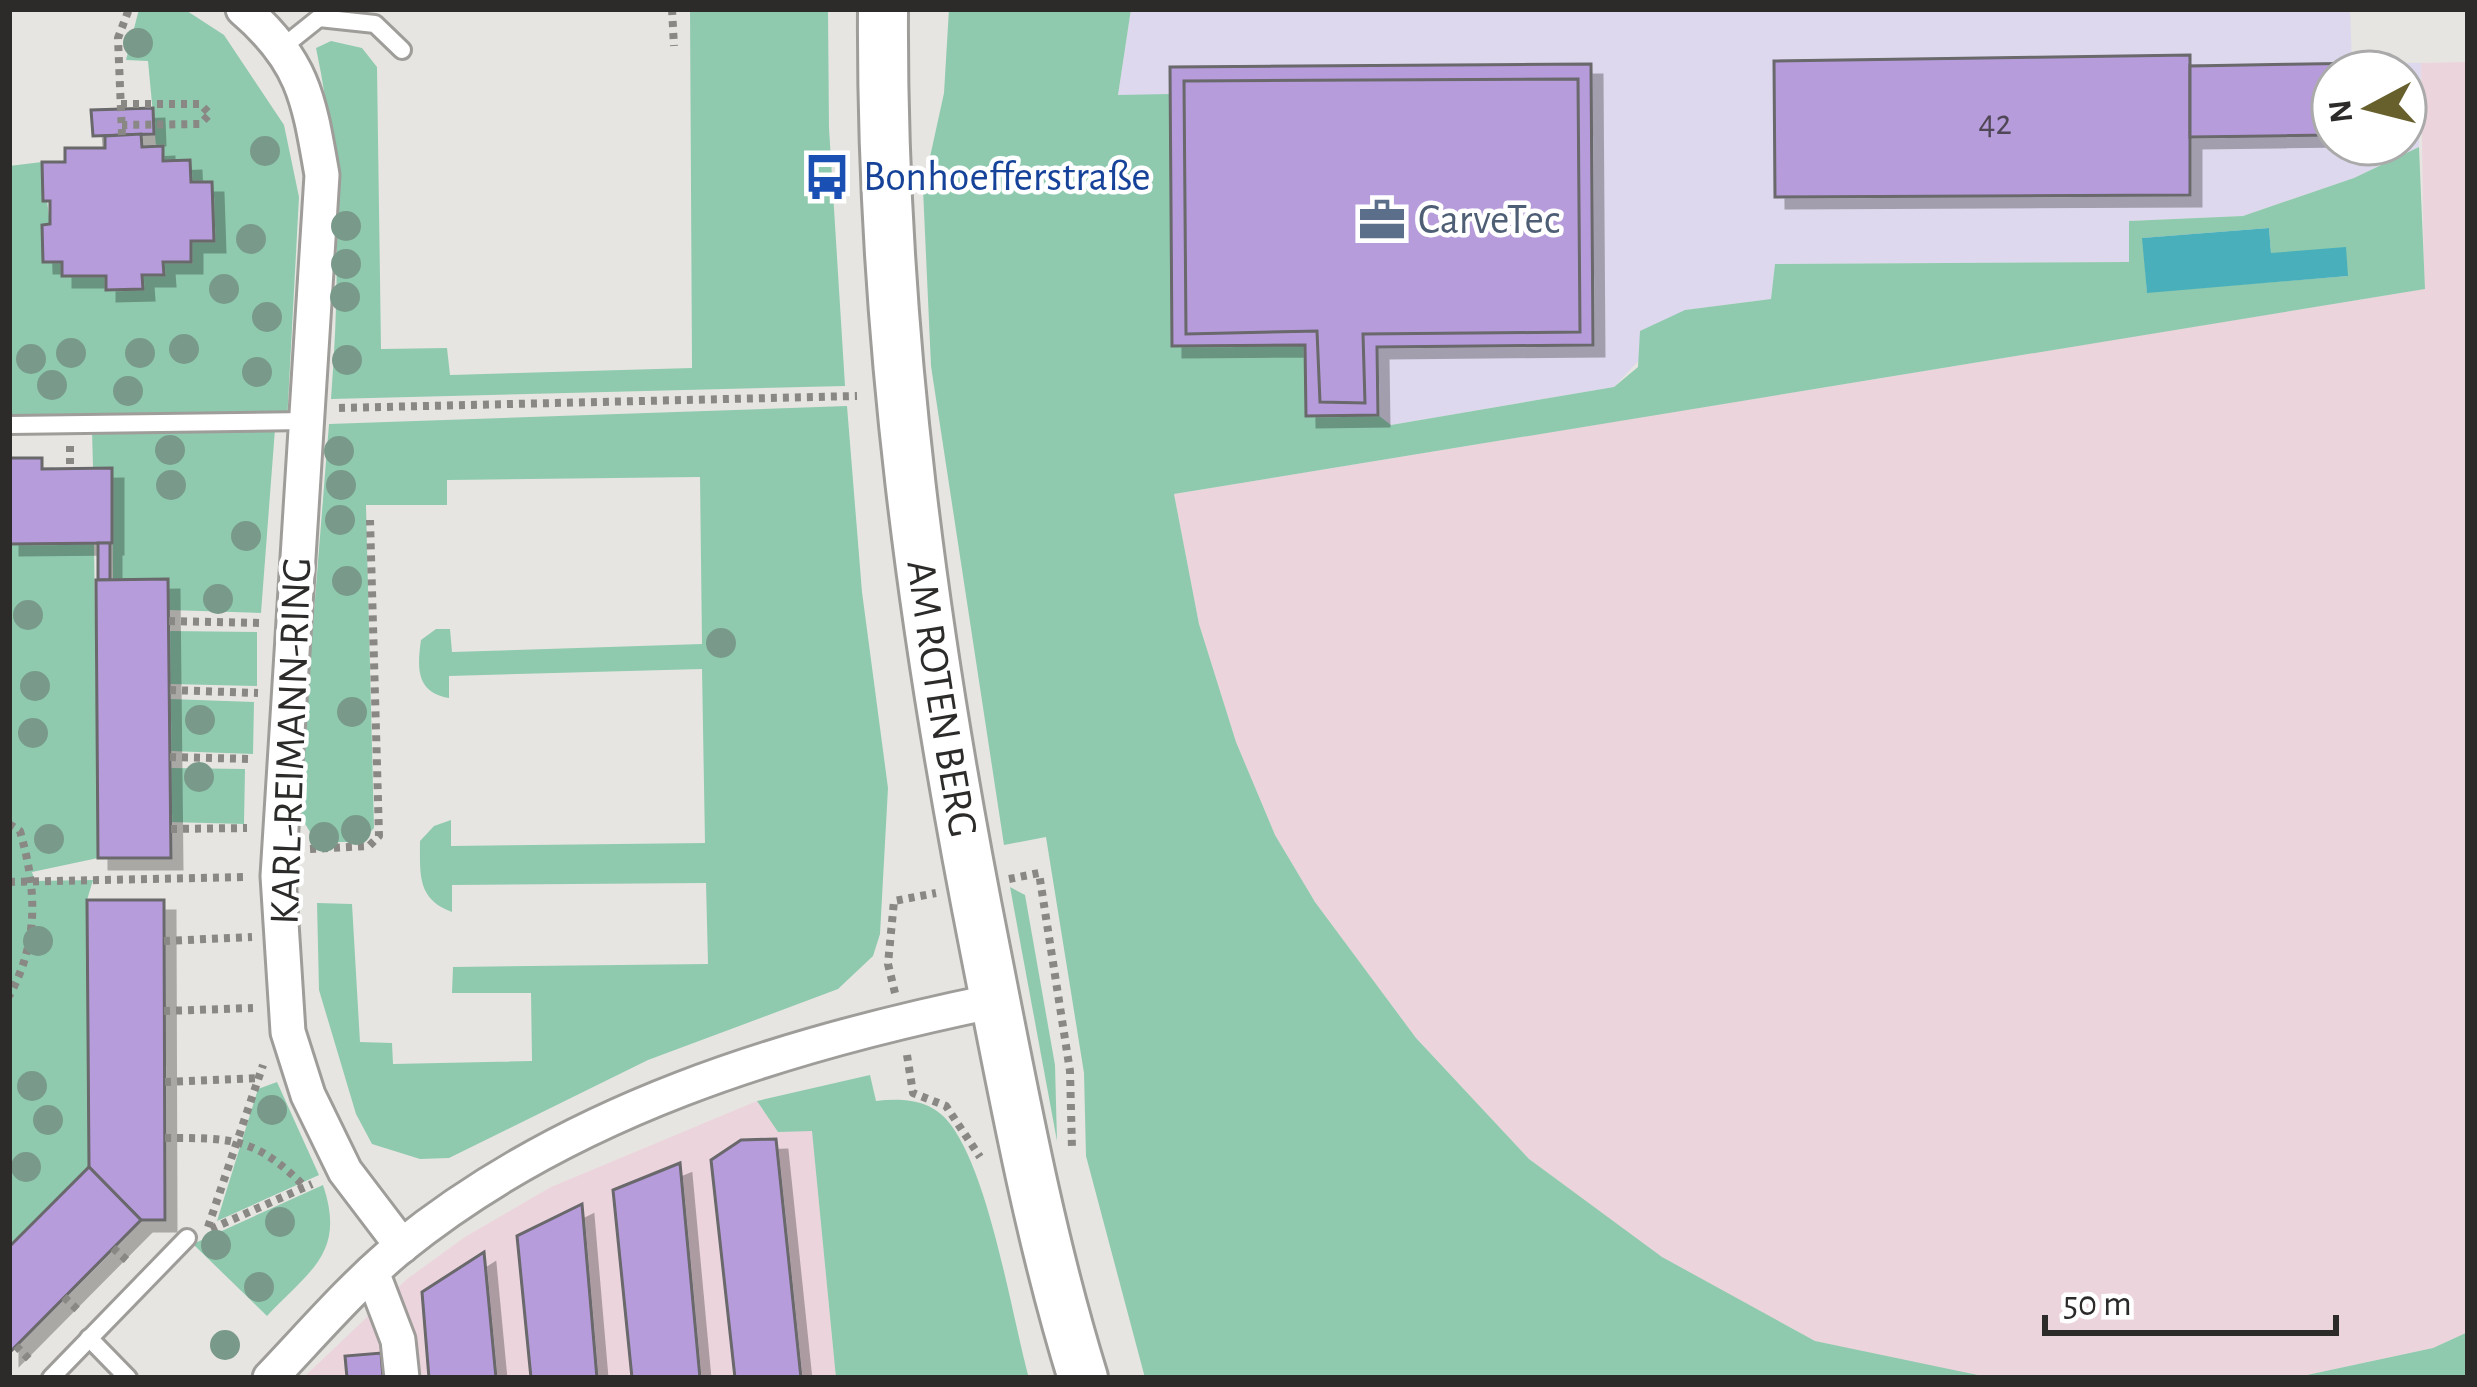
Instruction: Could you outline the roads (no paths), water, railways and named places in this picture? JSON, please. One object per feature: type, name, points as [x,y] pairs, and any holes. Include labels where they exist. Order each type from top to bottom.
[{"type":"main road","name":"AM ROTEN BERG","points":[[884,9],[886,248],[897,393],[937,675],[995,1001],[1045,1237],[1083,1378]]},
{"type":"street","name":"KARL-REIMANN-RING","points":[[243,9],[284,46],[308,93],[322,176],[278,876],[288,1032],[308,1095],[345,1171],[402,1246]]},
{"type":"street","points":[[270,1378],[372,1272],[496,1180],[694,1081],[901,1020],[995,1001]]},
{"type":"street","points":[[372,1272],[398,1340],[402,1378]]},
{"type":"lane","points":[[284,46],[319,18],[375,24],[401,50]]},
{"type":"lane","points":[[9,425],[307,415]]},
{"type":"lane","points":[[51,1378],[187,1238]]},
{"type":"lane","points":[[89,1338],[128,1378]]},
{"type":"water","points":[[2269,228],[2271,253],[2346,247],[2348,276],[2147,293],[2142,238]]},
{"type":"place","name":"Bonhoefferstraße","points":[[827,177]]},
{"type":"place","name":"CarveTec","points":[[1382,220]]}]
